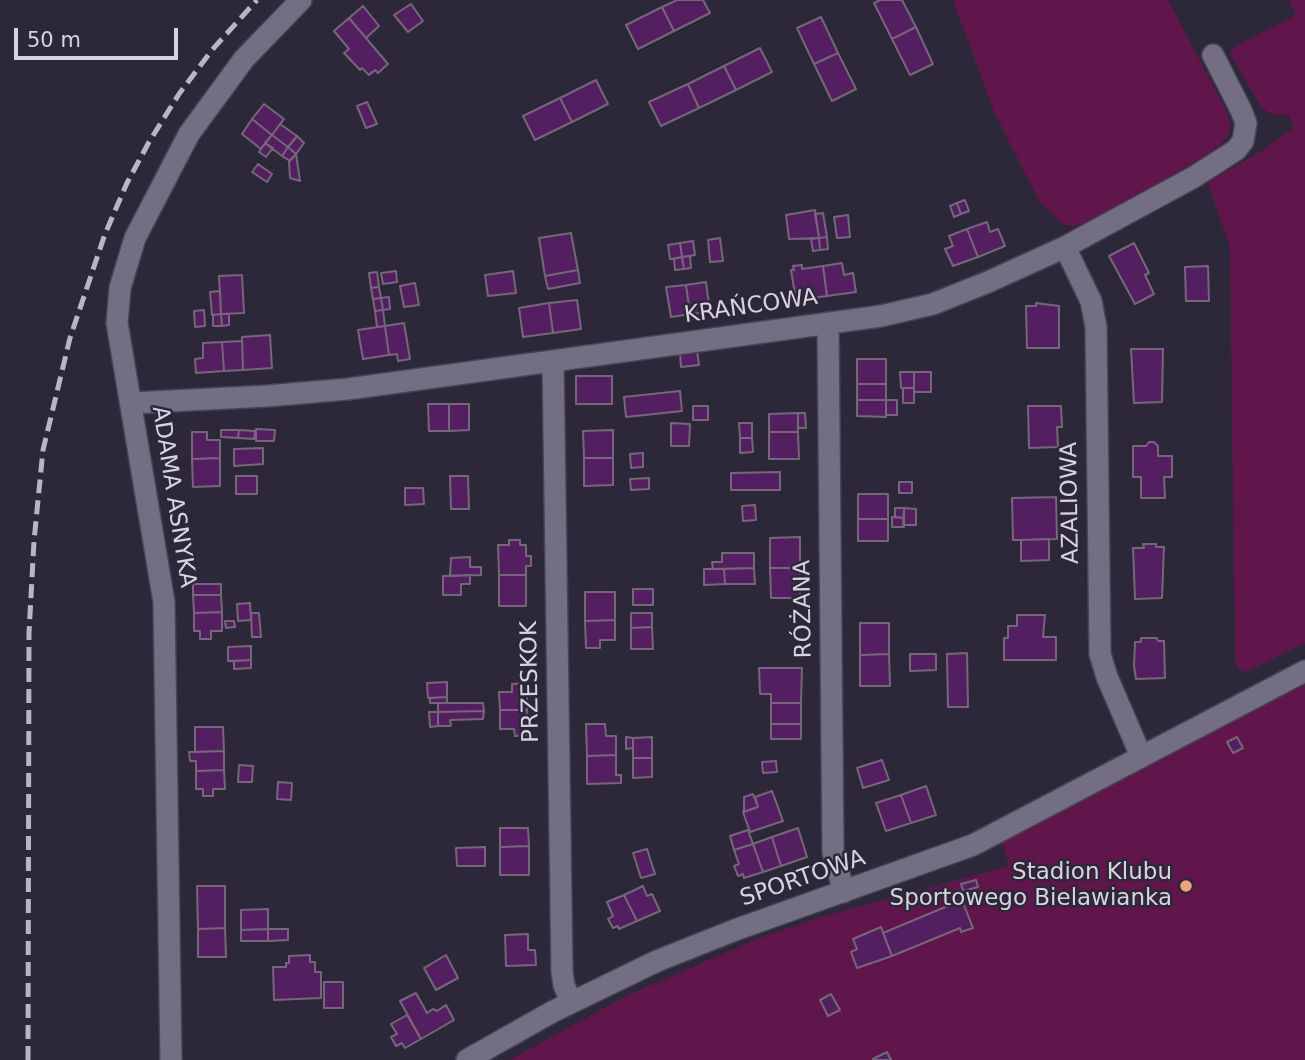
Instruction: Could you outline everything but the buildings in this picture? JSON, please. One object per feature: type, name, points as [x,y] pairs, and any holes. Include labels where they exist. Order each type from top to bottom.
[{"type":"street","name":"ADAMA ASNYKA","points":[[170,1060],[164,602],[117,323],[120,288],[135,238],[189,134],[244,59],[301,0]]},
{"type":"street","name":"KRAŃCOWA","points":[[132,403],[348,389],[898,313],[944,300],[1065,247],[1194,177],[1236,150],[1243,141],[1246,123],[1213,55]]},
{"type":"street","name":"AZALIOWA","points":[[1065,247],[1091,301],[1096,327],[1100,654],[1107,677],[1142,756]]},
{"type":"street","name":"RÓŻANA","points":[[828,323],[833,852],[844,892]]},
{"type":"street","name":"PRZESKOK","points":[[553,361],[562,972],[571,1002]]},
{"type":"street","name":"SPORTOWA","points":[[467,1060],[571,1002],[673,954],[973,845],[1305,671]]},
{"type":"shaded area","points":[[953,0],[1168,0],[1227,112],[1231,124],[1230,132],[1220,145],[1153,187],[1083,224],[1063,224],[1040,202],[995,114]]},
{"type":"shaded area","points":[[1289,0],[1305,0],[1305,643],[1246,672],[1238,669],[1235,661],[1230,247],[1208,184],[1210,180],[1254,156],[1294,128],[1289,115],[1271,114],[1261,107],[1230,54],[1238,45],[1296,15]]},
{"type":"shaded area","points":[[1305,681],[1305,1060],[510,1060],[628,995],[755,940],[821,917],[1009,866],[1002,841]]},
{"type":"railway","points":[[28,1060],[29,633],[43,450],[70,338],[105,234],[127,183],[179,94],[212,50],[257,0]]},
{"type":"place","name":"Stadion Klubu Sportowego Bielawianka","points":[[1186,886]]}]
